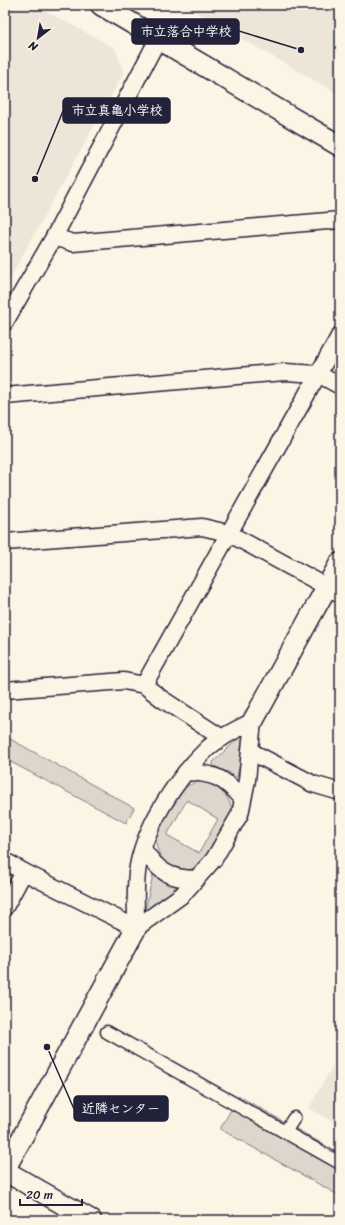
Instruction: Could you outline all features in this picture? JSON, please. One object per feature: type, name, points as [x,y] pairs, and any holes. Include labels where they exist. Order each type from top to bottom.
[{"type":"street","points":[[101,5],[340,146]]},
{"type":"street","points":[[5,322],[54,237],[158,39]]},
{"type":"street","points":[[54,237],[73,243],[340,220]]},
{"type":"street","points":[[144,686],[228,533],[340,335]]},
{"type":"street","points":[[5,396],[285,372],[318,374],[340,386]]},
{"type":"street","points":[[5,542],[202,527],[228,533],[334,590]]},
{"type":"street","points":[[91,1220],[5,1170],[136,928],[182,895],[214,859],[240,814],[253,721],[334,590],[340,563]]},
{"type":"street","points":[[5,690],[124,680],[144,686],[222,738]]},
{"type":"street","points":[[136,928],[137,872],[143,849],[156,817],[177,782],[207,749],[222,738],[253,721]]},
{"type":"street","points":[[250,751],[313,784],[340,791]]},
{"type":"street","points":[[186,772],[207,772],[229,783],[243,799]]},
{"type":"street","points":[[143,849],[154,865],[160,869],[179,879],[196,879]]},
{"type":"street","points":[[5,862],[136,928]]},
{"type":"street","points":[[5,906],[24,872]]},
{"type":"street","points":[[107,1032],[340,1163]]},
{"type":"street","points":[[285,1132],[294,1118]]},
{"type":"shaded area","points":[[5,5],[34,5],[115,48],[124,72],[5,287]]},
{"type":"shaded area","points":[[183,5],[340,5],[340,95]]},
{"type":"shaded area","points":[[5,736],[134,808],[126,823],[5,759]]},
{"type":"shaded area","points":[[241,736],[246,739],[237,777],[234,778],[230,773],[213,766],[213,762]]},
{"type":"shaded area","points":[[201,781],[213,786],[224,794],[229,800],[232,813],[221,837],[204,863],[189,870],[181,870],[167,864],[162,858],[158,851],[156,838],[170,808],[181,791],[190,784]],"holes":[[[187,800],[218,819],[199,853],[167,835]]]},
{"type":"shaded area","points":[[153,875],[168,885],[174,885],[175,888],[171,895],[149,913],[145,910]]},
{"type":"shaded area","points":[[340,1053],[340,1126],[309,1108]]},
{"type":"shaded area","points":[[239,1096],[340,1154],[340,1196],[220,1129]]},
{"type":"place","name":"市立落合中学校","points":[[301,50]]},
{"type":"place","name":"市立真亀小学校","points":[[35,179]]},
{"type":"place","name":"近隣センター","points":[[47,1047]]}]
